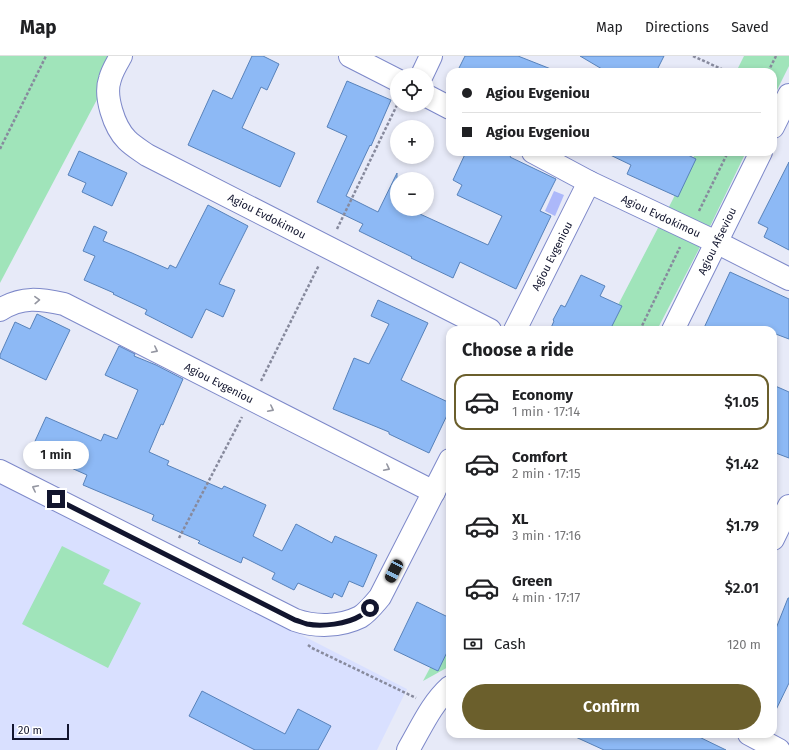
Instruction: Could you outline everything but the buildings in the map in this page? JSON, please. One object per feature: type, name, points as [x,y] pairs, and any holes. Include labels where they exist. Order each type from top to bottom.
[{"type":"street","name":"Agiou Evdokimou","points":[[121,56],[109,79],[108,91],[114,118],[126,139],[134,147],[482,326]]},
{"type":"street","points":[[350,56],[390,76]]},
{"type":"street","points":[[425,68],[431,56]]},
{"type":"street","points":[[777,119],[789,94]]},
{"type":"street","points":[[434,100],[446,106]]},
{"type":"street","name":"Agiou Evdokimou","points":[[541,156],[590,182],[716,242],[789,279]]},
{"type":"street","name":"Agiou Afseviou","points":[[675,326],[759,156]]},
{"type":"street","name":"Agiou Evgeniou","points":[[517,326],[590,182]]},
{"type":"street","name":"Agiou Evgeniou","points":[[0,310],[9,305],[26,300],[44,300],[64,304],[434,492]]},
{"type":"street","points":[[0,470],[298,621],[308,624],[321,625],[346,622],[360,617],[380,597],[446,468]]},
{"type":"street","points":[[777,531],[789,506]]},
{"type":"street","points":[[408,750],[433,706],[446,690]]},
{"type":"street","points":[[756,738],[779,750]]},
{"type":"path","points":[[0,149],[46,56]]},
{"type":"path","points":[[693,56],[719,68]]},
{"type":"path","points":[[770,68],[776,56]]},
{"type":"path","points":[[169,556],[328,248],[394,112]]},
{"type":"path","points":[[298,621],[303,637],[307,644],[312,648],[433,706]]},
{"type":"shaded area","points":[[0,481],[407,689],[377,750],[0,750]]},
{"type":"green space","points":[[0,56],[120,56],[0,283]]},
{"type":"green space","points":[[744,56],[789,56],[789,66],[777,90],[777,68],[738,68]]},
{"type":"green space","points":[[694,156],[744,156],[701,245],[659,326],[607,326]]},
{"type":"green space","points":[[62,546],[110,570],[103,584],[141,603],[108,668],[22,624]]},
{"type":"green space","points":[[446,638],[446,668],[423,681]]},
{"type":"water","points":[[554,191],[564,195],[555,216],[545,211]]},
{"type":"route","points":[[56,499],[295,620],[308,624],[334,624],[360,617],[370,608]]}]
